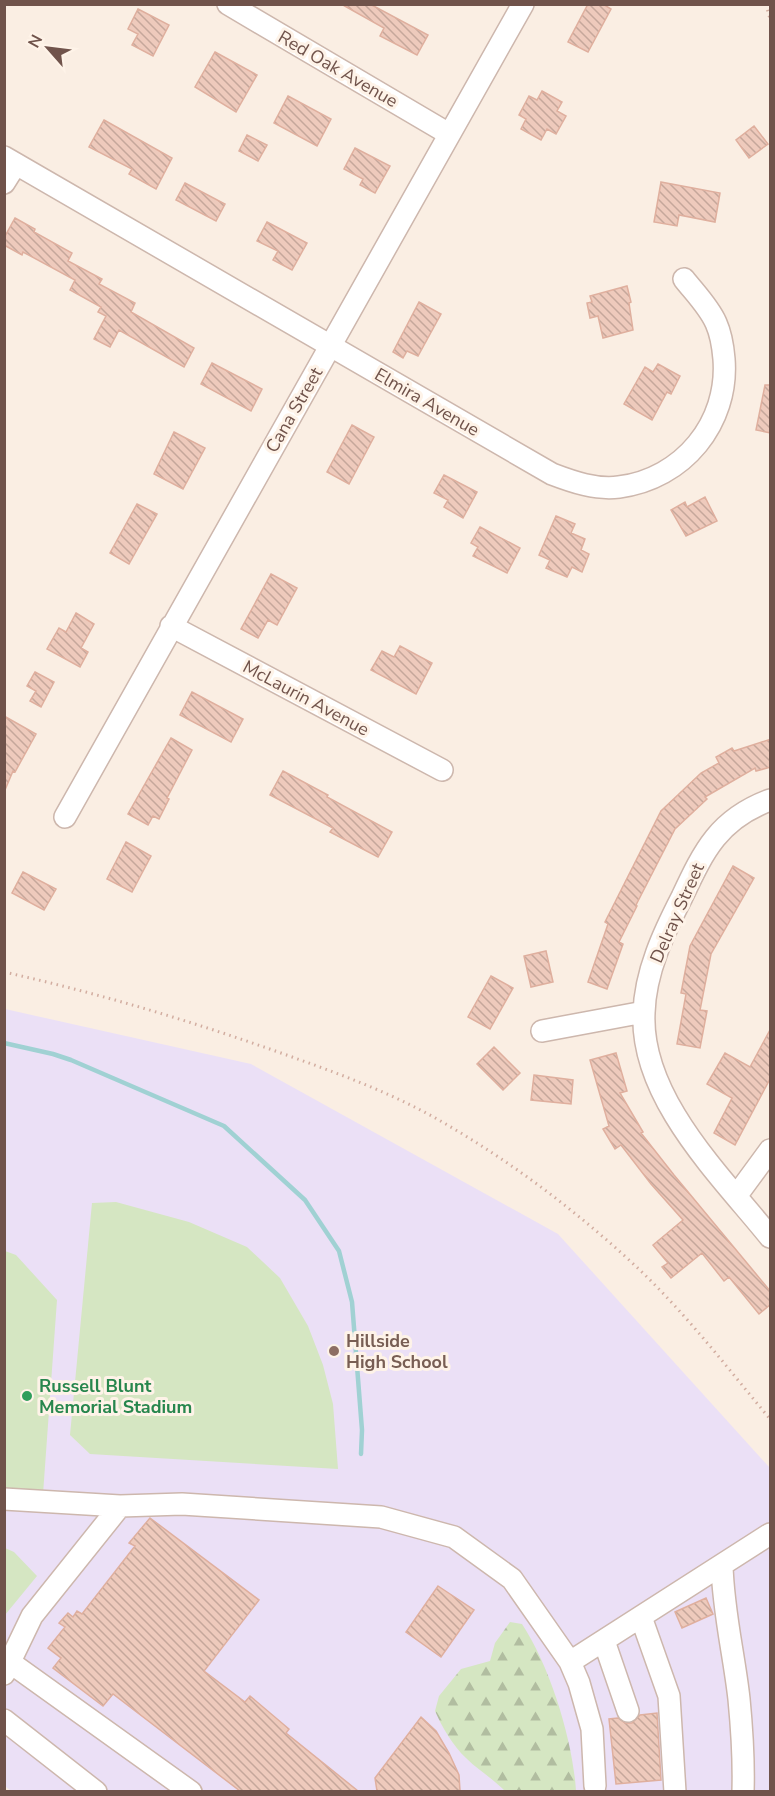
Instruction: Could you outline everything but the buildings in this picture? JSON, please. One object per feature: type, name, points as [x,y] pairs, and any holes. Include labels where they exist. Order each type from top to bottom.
[{"type":"street","name":"Red Oak Avenue","points":[[228,4],[449,134]]},
{"type":"street","name":"Cana Street","points":[[65,817],[523,4]]},
{"type":"street","name":"Elmira Avenue","points":[[10,160],[552,474],[585,485],[625,486],[644,481],[666,471],[692,452],[710,428],[722,399],[725,371],[721,337],[706,306],[684,279]]},
{"type":"street","points":[[4,183],[10,160]]},
{"type":"street","name":"McLaurin Avenue","points":[[171,626],[442,770]]},
{"type":"street","name":"Delray Street","points":[[771,800],[737,816],[708,845],[670,921],[654,962],[644,1012],[649,1054],[670,1109],[687,1134],[771,1237]]},
{"type":"street","points":[[542,1031],[644,1012]]},
{"type":"street","points":[[736,1195],[771,1150]]},
{"type":"street","points":[[4,1499],[120,1506],[182,1504],[381,1517],[454,1537],[512,1579],[570,1662],[579,1683],[592,1729],[595,1786]]},
{"type":"street","points":[[120,1506],[32,1616],[8,1668],[191,1791]]},
{"type":"street","points":[[570,1662],[771,1534]]},
{"type":"street","points":[[722,1565],[725,1612],[739,1698],[744,1758],[743,1791]]},
{"type":"street","points":[[641,1617],[669,1696],[675,1791]]},
{"type":"street","points":[[604,1641],[628,1711]]},
{"type":"street","points":[[4,1720],[96,1791]]},
{"type":"path","points":[[766,4],[771,19]]},
{"type":"path","points":[[4,972],[226,1034],[358,1081],[443,1122],[539,1184],[629,1260],[680,1313],[771,1419]]},
{"type":"shaded area","name":"Hillside High School","points":[[5,1009],[251,1064],[558,1234],[770,1468],[770,1791],[12,1792],[5,1786]]},
{"type":"green space","points":[[116,1202],[189,1222],[247,1247],[280,1278],[308,1326],[323,1365],[333,1404],[338,1469],[90,1454],[70,1435],[92,1203]]},
{"type":"green space","name":"Russell Blunt Memorial Stadium","points":[[5,1251],[16,1255],[57,1300],[43,1494],[5,1493]]},
{"type":"green space","points":[[5,1548],[14,1552],[37,1576],[5,1615]]},
{"type":"green space","points":[[510,1622],[522,1624],[551,1682],[565,1727],[576,1791],[505,1791],[461,1753],[448,1736],[435,1711],[439,1696],[461,1669],[490,1661],[495,1643]]},
{"type":"waterway","points":[[4,1043],[71,1060],[224,1126],[305,1200],[339,1251],[352,1302],[362,1430],[361,1454]]},
{"type":"place","name":"Hillside High School","points":[[334,1351]]},
{"type":"place","name":"Russell Blunt Memorial Stadium","points":[[27,1396]]}]
